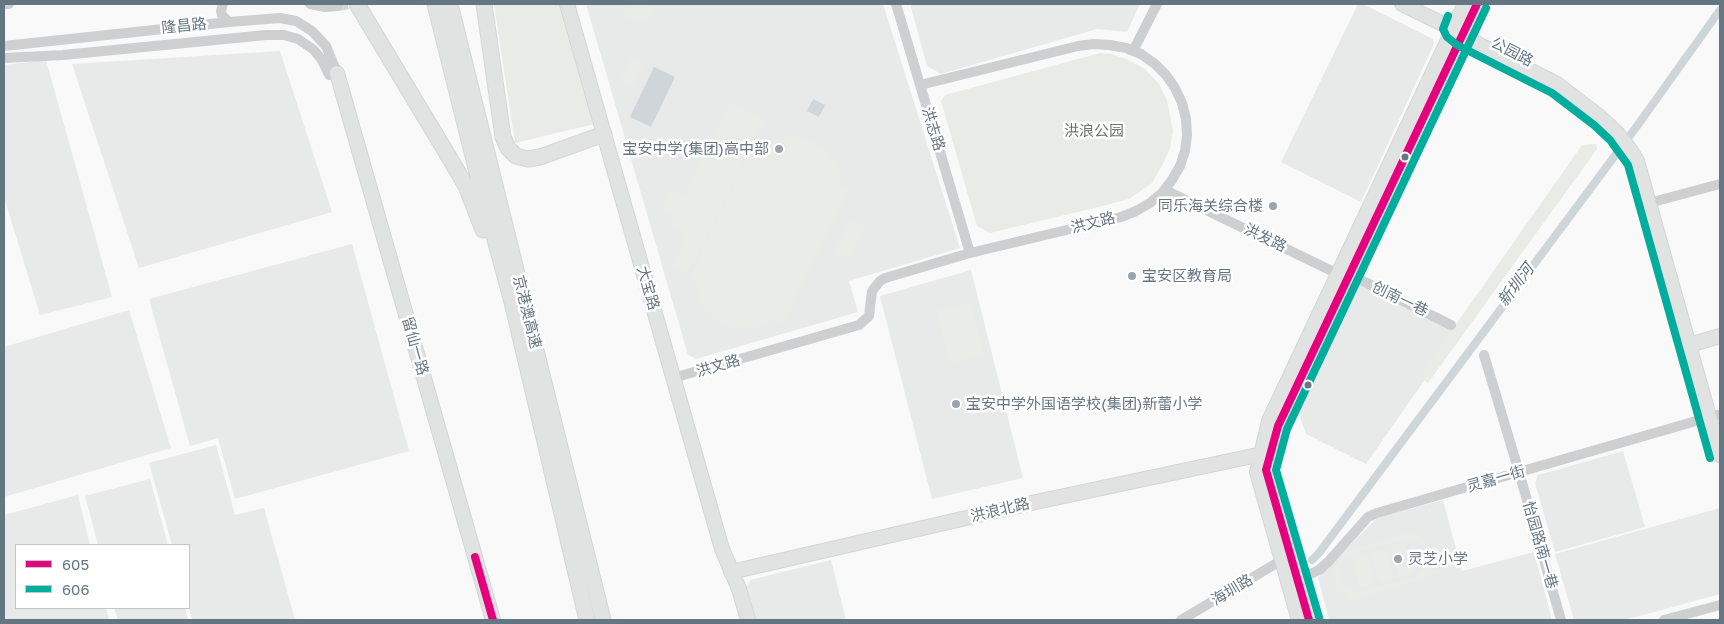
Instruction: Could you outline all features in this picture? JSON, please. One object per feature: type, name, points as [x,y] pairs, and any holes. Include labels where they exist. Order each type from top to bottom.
[{"type":"highway","name":"京港澳高速","points":[[357,4],[466,186],[523,353]]},
{"type":"highway","name":"京港澳高速","points":[[434,4],[512,302],[587,620]]},
{"type":"highway","name":"京港澳高速","points":[[450,4],[603,620]]},
{"type":"highway","points":[[484,4],[503,137],[508,148],[516,156],[528,159],[604,134]]},
{"type":"main road","name":"大宝路","points":[[567,4],[722,549],[740,589],[748,620]]},
{"type":"main road","name":"公园路","points":[[1402,4],[1460,31],[1557,84],[1620,130],[1633,147],[1652,202],[1716,419],[1720,455]]},
{"type":"main road","points":[[1460,31],[1465,4]]},
{"type":"main road","points":[[1299,620],[1256,472],[1344,274],[1460,31],[1477,4]]},
{"type":"main road","name":"留仙一路","points":[[333,74],[484,620]]},
{"type":"main road","name":"留仙一路","points":[[333,74],[493,620]]},
{"type":"main road","points":[[1693,344],[1720,336]]},
{"type":"main road","points":[[1266,453],[1266,470],[1309,620]]},
{"type":"main road","name":"洪浪北路","points":[[731,572],[1036,502],[1266,453]]},
{"type":"main road","name":"大宝路","points":[[731,572],[733,590],[741,620]]},
{"type":"street","points":[[4,4],[9,4]]},
{"type":"street","points":[[223,4],[222,15],[229,22]]},
{"type":"street","points":[[310,4],[325,7],[338,6]]},
{"type":"street","name":"洪志路","points":[[896,4],[970,253]]},
{"type":"street","points":[[1134,51],[1157,4]]},
{"type":"street","name":"隆昌路","points":[[4,46],[280,18],[296,21],[312,31],[326,46],[333,74]]},
{"type":"street","name":"隆昌路","points":[[4,58],[56,56],[266,35],[284,35],[298,39],[314,50],[333,74]]},
{"type":"street","name":"洪文路","points":[[674,378],[860,325],[869,316],[872,291],[880,281],[970,253],[1120,217],[1136,211],[1150,203],[1165,190],[1180,166],[1185,151],[1186,119],[1179,96],[1166,75],[1154,64],[1134,51],[1110,45],[1092,44],[920,85]]},
{"type":"street","points":[[1652,202],[1720,184]]},
{"type":"street","name":"洪发路","points":[[1165,190],[1344,274]]},
{"type":"street","name":"创南一巷","points":[[1344,274],[1451,325]]},
{"type":"street","name":"怡园路南一巷","points":[[1484,354],[1561,620]]},
{"type":"street","name":"灵嘉一街","points":[[1297,580],[1319,570],[1368,517],[1519,472],[1716,419]]},
{"type":"street","name":"海圳路","points":[[1181,620],[1282,560]]},
{"type":"street","points":[[1664,620],[1720,605]]},
{"type":"shaded area","name":"宝安中学(集团)高中部","points":[[586,4],[883,4],[960,248],[849,281],[858,312],[696,359],[688,355]]},
{"type":"shaded area","points":[[910,4],[1140,4],[1127,32],[1097,29],[941,74],[927,66]]},
{"type":"shaded area","points":[[1358,4],[1363,4],[1433,39],[1434,44],[1361,202],[1281,162]]},
{"type":"shaded area","points":[[280,51],[332,212],[139,268],[72,64]]},
{"type":"shaded area","points":[[46,60],[112,297],[40,315],[4,197],[4,65]]},
{"type":"shaded area","points":[[654,67],[675,77],[651,127],[630,117]]},
{"type":"shaded area","points":[[813,99],[825,105],[819,117],[807,111]]},
{"type":"shaded area","points":[[352,244],[409,451],[235,499],[218,438],[190,446],[149,299]]},
{"type":"shaded area","name":"宝安中学外国语学校(集团)新蕾小学","points":[[971,270],[1023,478],[932,499],[880,296]]},
{"type":"shaded area","points":[[1359,284],[1458,332],[1366,464],[1306,434],[1298,410]]},
{"type":"shaded area","points":[[129,310],[171,448],[4,497],[4,347]]},
{"type":"shaded area","points":[[216,445],[235,515],[264,508],[295,620],[192,620],[189,609],[190,544],[172,544],[149,463]]},
{"type":"shaded area","points":[[1623,451],[1645,527],[1555,552],[1535,483],[1538,475]]},
{"type":"shaded area","points":[[150,479],[168,544],[98,544],[85,496]]},
{"type":"shaded area","points":[[78,495],[90,544],[15,544],[15,609],[106,609],[109,620],[4,620],[4,515]]},
{"type":"shaded area","name":"灵芝小学","points":[[1443,500],[1462,571],[1534,552],[1552,620],[1329,620],[1318,577],[1377,518]]},
{"type":"shaded area","points":[[1720,508],[1720,594],[1625,620],[1574,620],[1555,554]]},
{"type":"shaded area","points":[[831,560],[846,620],[756,620],[746,588],[750,580]]},
{"type":"shaded area","points":[[114,609],[185,609],[188,620],[118,620]]},
{"type":"green space","points":[[494,4],[560,4],[594,124],[515,143]]},
{"type":"green space","points":[[626,4],[648,4],[656,8],[648,23],[641,20],[639,24],[621,15]]},
{"type":"green space","name":"洪浪公园","points":[[1100,53],[1126,59],[1145,69],[1159,84],[1167,100],[1173,131],[1170,148],[1152,183],[1129,199],[1098,207],[990,233],[977,226],[941,101],[945,95]]},
{"type":"green space","points":[[631,56],[645,63],[634,86],[620,79]]},
{"type":"green space","points":[[730,103],[765,120],[750,151],[732,142],[749,151],[688,274],[671,266],[686,235],[669,226],[674,217],[660,210],[669,190],[686,197],[684,195],[699,165],[719,174],[700,164]]},
{"type":"green space","points":[[790,136],[807,139],[823,148],[836,163],[840,172],[841,184],[850,189],[783,324],[773,319],[768,323],[751,329],[732,327],[717,320],[704,308],[696,290],[696,281],[689,277],[756,139],[764,143],[777,137]]},
{"type":"green space","points":[[1596,144],[1597,149],[1428,383],[1419,377],[1582,145]]},
{"type":"green space","points":[[850,220],[865,228],[849,260],[834,252]]},
{"type":"green space","points":[[971,303],[984,356],[949,364],[936,311]]},
{"type":"green space","points":[[1411,533],[1426,541],[1433,555],[1429,571],[1438,569],[1440,574],[1341,604],[1340,599],[1348,596],[1337,587],[1334,580],[1333,571],[1339,557],[1345,552]],"holes":[[[1409,538],[1420,542],[1427,553],[1426,565],[1417,575],[1361,592],[1355,592],[1343,586],[1340,581],[1339,568],[1346,557]]]},
{"type":"green space","points":[[1405,542],[1414,572],[1398,577],[1389,546]]},
{"type":"green space","points":[[1386,547],[1395,578],[1379,583],[1370,552]]},
{"type":"green space","points":[[1367,553],[1376,583],[1360,588],[1351,557]]},
{"type":"waterway","name":"新圳河","points":[[1312,560],[1640,122],[1720,10]]},
{"type":"tunnel","points":[[338,6],[349,4]]},
{"type":"transit line","name":"605","points":[[1309,620],[1266,470],[1278,426],[1477,4]]},
{"type":"transit line","name":"606","points":[[1319,617],[1276,470],[1287,429],[1486,8]]},
{"type":"transit line","name":"606","points":[[1448,16],[1443,29],[1447,37],[1457,45],[1552,93],[1594,125],[1610,140],[1628,165],[1710,458]]},
{"type":"transit line","name":"605","points":[[475,557],[493,620]]},
{"type":"place","name":"宝安中学(集团)高中部","points":[[779,149]]},
{"type":"place","name":"同乐海关综合楼","points":[[1273,206]]},
{"type":"place","name":"宝安区教育局","points":[[1132,276]]},
{"type":"place","name":"宝安中学外国语学校(集团)新蕾小学","points":[[956,404]]},
{"type":"place","name":"灵芝小学","points":[[1398,559]]}]
